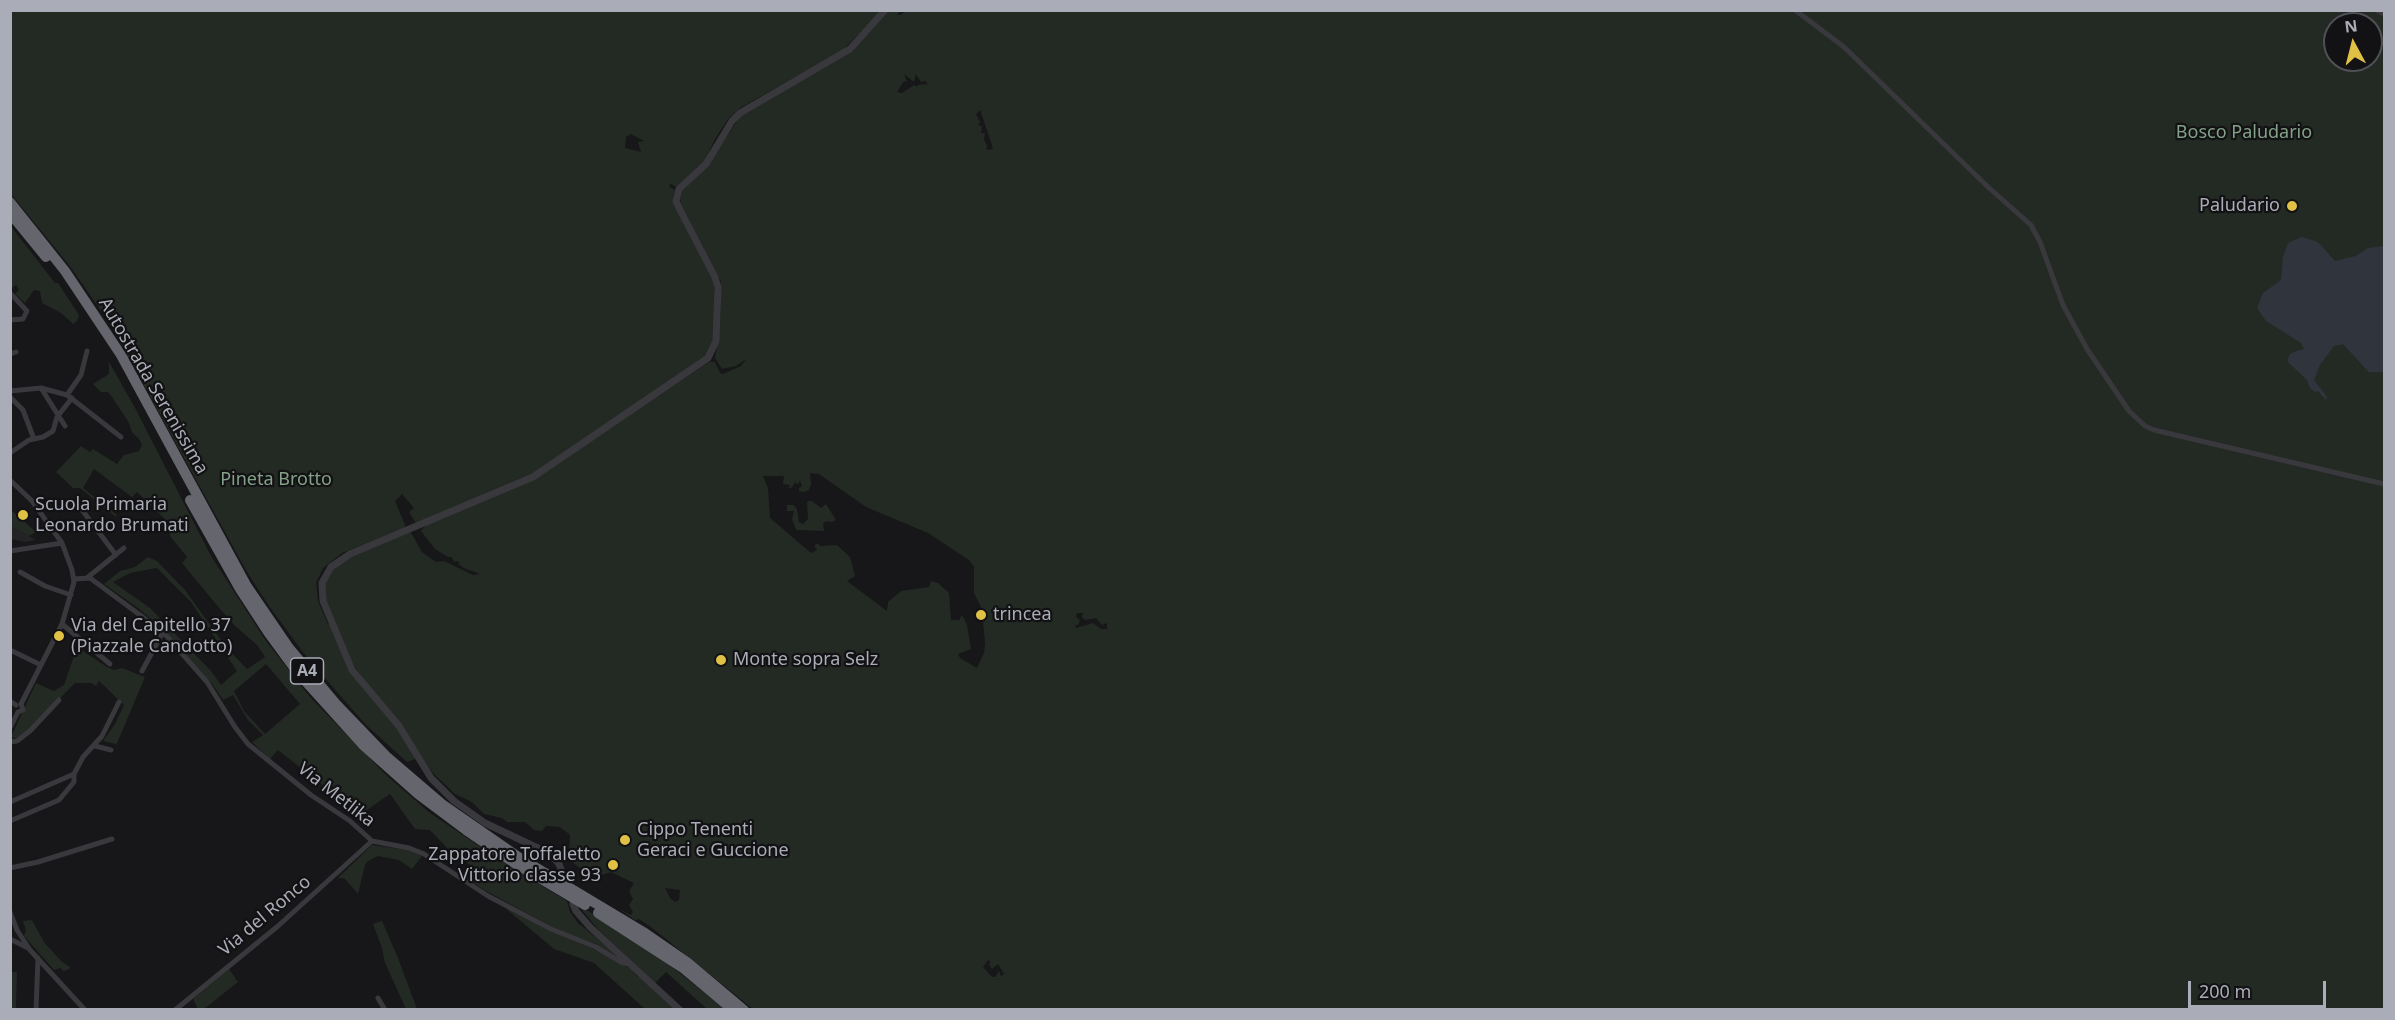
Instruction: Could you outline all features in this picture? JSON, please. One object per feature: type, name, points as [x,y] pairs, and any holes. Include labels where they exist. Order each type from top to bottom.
[{"type":"highway","name":"Autostrada Serenissima","points":[[10,202],[65,271],[121,355],[246,585],[289,648],[336,704],[386,756],[442,804],[505,848],[673,952],[744,1010]]},
{"type":"highway","name":"Autostrada Serenissima","points":[[10,213],[60,275],[115,358],[220,556],[253,610],[298,673],[330,710],[381,762],[438,810],[516,864],[640,939],[689,974],[733,1010]]},
{"type":"street","points":[[566,879],[559,864],[543,850],[495,829],[442,790],[421,763],[399,726],[352,670],[323,601],[322,583],[326,574],[345,557],[533,477],[708,358],[716,341],[718,287],[676,201],[679,189],[706,164],[732,121],[740,113],[850,49],[885,10]]},
{"type":"street","points":[[1795,10],[1844,47],[1988,187],[2031,225],[2040,242],[2063,305],[2087,349],[2129,411],[2145,426],[2166,433],[2385,484]]},
{"type":"street","points":[[2376,10],[2385,14]]},
{"type":"street","points":[[10,293],[27,311],[23,319],[10,320]]},
{"type":"street","points":[[10,453],[53,431],[57,417],[81,375],[87,351]]},
{"type":"street","points":[[41,388],[57,417],[65,426]]},
{"type":"street","points":[[10,391],[41,388],[69,396],[121,437]]},
{"type":"street","points":[[10,397],[23,410],[34,439]]},
{"type":"street","points":[[10,480],[32,501],[62,543],[74,579],[62,624],[41,665],[15,707],[11,724]]},
{"type":"street","points":[[79,506],[116,555]]},
{"type":"street","points":[[10,551],[62,543]]},
{"type":"street","points":[[74,579],[88,577],[124,548]]},
{"type":"street","points":[[20,572],[45,586],[71,595]]},
{"type":"street","name":"Via Metlika","points":[[88,577],[163,632],[207,682],[248,744],[311,795],[350,821],[372,841],[409,848],[424,854],[488,896],[519,913],[596,947],[621,962],[633,965]]},
{"type":"street","points":[[62,624],[110,664]]},
{"type":"street","points":[[142,671],[163,632]]},
{"type":"street","points":[[10,650],[41,665]]},
{"type":"street","points":[[10,742],[17,741],[30,731],[59,700]]},
{"type":"street","points":[[10,821],[59,800],[74,782],[74,774],[83,757],[95,746],[105,731],[119,702]]},
{"type":"street","points":[[95,746],[111,750]]},
{"type":"street","points":[[10,802],[74,774]]},
{"type":"street","points":[[10,868],[38,862],[112,838]]},
{"type":"street","name":"Via del Ronco","points":[[175,1010],[278,926],[372,841]]},
{"type":"street","points":[[573,904],[582,919],[680,1010]]},
{"type":"street","points":[[10,912],[17,930],[30,950],[85,1010]]},
{"type":"street","points":[[17,930],[11,940],[30,950]]},
{"type":"street","points":[[36,1010],[38,958]]},
{"type":"street","points":[[39,972],[46,966]]},
{"type":"street","points":[[378,998],[386,1010]]},
{"type":"shaded area","points":[[2302,237],[2318,242],[2335,261],[2356,256],[2368,248],[2384,246],[2384,372],[2369,372],[2343,344],[2334,346],[2320,365],[2314,380],[2327,397],[2326,400],[2318,391],[2315,392],[2310,388],[2307,380],[2288,362],[2291,353],[2304,349],[2301,343],[2266,321],[2257,308],[2263,293],[2281,280],[2283,257],[2288,243]]},
{"type":"shaded area","points":[[11,526],[36,540],[25,542],[11,539]]},
{"type":"green space","name":"Bosco Paludario","points":[[901,10],[2384,11],[2384,1009],[753,1009],[651,927],[619,909],[631,915],[633,912],[629,905],[633,899],[629,891],[634,883],[611,872],[598,876],[588,874],[572,862],[569,855],[570,835],[560,827],[546,826],[542,831],[534,830],[525,822],[507,822],[502,818],[484,814],[472,802],[455,794],[433,773],[354,666],[326,602],[324,586],[334,566],[410,531],[422,552],[436,562],[444,561],[473,575],[480,574],[464,568],[457,561],[454,562],[452,557],[435,549],[421,531],[427,524],[563,460],[709,362],[715,362],[720,373],[723,374],[741,366],[746,359],[736,366],[722,369],[715,358],[720,327],[721,281],[682,207],[680,199],[682,191],[706,167],[744,111],[839,56],[885,11],[900,11],[897,15],[904,12]],"holes":[[[904,74],[914,82],[916,74],[921,82],[925,81],[928,84],[917,85],[918,87],[914,85],[902,93],[897,92],[904,81],[907,82]],[[980,110],[993,148],[990,150],[986,149],[985,133],[981,133],[982,126],[978,125],[980,122],[976,114]],[[810,473],[819,474],[866,507],[928,533],[969,560],[974,567],[974,593],[982,609],[985,644],[984,653],[977,668],[960,658],[958,654],[971,649],[967,625],[962,615],[959,620],[951,620],[949,593],[938,583],[931,581],[929,587],[901,591],[888,602],[887,611],[847,581],[855,576],[850,557],[837,545],[820,546],[818,543],[814,546],[817,550],[811,553],[770,518],[768,488],[763,476],[784,476],[783,484],[790,485],[788,489],[796,481],[796,484],[800,481],[802,486],[799,491],[804,492],[809,490]],[[1077,613],[1083,613],[1082,617],[1085,620],[1096,618],[1102,625],[1107,623],[1107,629],[1101,629],[1093,623],[1076,628],[1075,625],[1078,625],[1080,620],[1076,617]],[[665,888],[680,890],[679,900],[675,902]],[[988,960],[991,962],[989,964],[992,969],[998,964],[1004,974],[1001,976],[999,971],[995,977],[992,977],[983,967]]]},
{"type":"green space","name":"Pineta Brotto","points":[[10,11],[881,11],[843,50],[740,108],[728,119],[715,139],[700,171],[678,188],[669,183],[670,187],[675,190],[674,205],[714,280],[715,332],[706,357],[533,474],[416,523],[409,512],[414,508],[402,494],[395,501],[405,525],[404,528],[342,553],[323,568],[316,583],[318,601],[328,624],[332,624],[352,670],[399,726],[418,758],[407,762],[366,725],[302,651],[269,606],[247,572],[109,322],[69,265],[11,194]],"holes":[[[631,134],[644,141],[638,142],[641,152],[625,148],[626,137]]]},
{"type":"green space","points":[[10,225],[55,283],[58,283],[79,315],[73,324],[61,313],[42,303],[40,291],[34,290],[25,303],[15,294],[19,290],[16,285],[12,288],[11,286]]},
{"type":"green space","points":[[109,362],[211,556],[266,641],[309,696],[387,776],[430,813],[506,864],[567,901],[570,912],[578,923],[620,957],[618,958],[596,944],[562,932],[466,878],[473,867],[448,849],[430,830],[415,829],[390,794],[358,816],[278,750],[270,759],[252,742],[263,735],[248,720],[233,695],[223,700],[213,685],[165,631],[104,584],[120,571],[135,567],[148,557],[157,561],[185,590],[226,647],[247,669],[265,657],[257,645],[235,626],[182,563],[187,557],[170,536],[170,524],[137,492],[132,497],[94,469],[83,488],[117,515],[116,517],[80,488],[73,488],[56,472],[81,446],[90,452],[93,449],[117,464],[124,455],[139,451],[142,445],[139,439],[132,432],[129,423],[112,397],[108,392],[101,392],[93,384],[109,374]],"holes":[[[157,568],[191,602],[237,671],[221,685],[211,671],[150,608],[113,582],[130,573]],[[266,664],[300,704],[265,734],[244,711],[234,691]]]},
{"type":"green space","points":[[807,502],[821,508],[826,504],[836,520],[826,521],[823,524],[824,531],[796,530],[792,519],[794,511],[787,511],[787,505],[793,505],[797,509],[799,522],[803,524],[808,519]]},
{"type":"green space","points":[[11,510],[36,532],[29,536],[11,526]]},
{"type":"green space","points":[[77,647],[107,667],[114,670],[122,668],[145,677],[115,748],[116,744],[103,741],[124,705],[99,681],[96,686],[91,683],[75,683],[23,735],[16,738],[11,737],[36,683],[54,691],[64,685]]},
{"type":"green space","points":[[372,845],[408,850],[422,856],[412,869],[399,860],[378,856],[368,861],[358,894],[344,878],[338,878]]},
{"type":"green space","points":[[577,904],[648,948],[725,1009],[707,1009],[666,972],[655,983],[598,929]]},
{"type":"green space","points":[[504,907],[546,929],[602,952],[631,969],[676,1009],[645,1009],[594,963],[554,949]]},
{"type":"green space","points":[[32,920],[44,942],[61,961],[71,968],[64,971],[60,968],[54,970],[24,936],[26,930],[23,921]]},
{"type":"green space","points":[[382,921],[417,1009],[406,1009],[385,963],[373,924]]},
{"type":"green space","points":[[229,969],[238,982],[204,1009],[198,1009],[193,999]]},
{"type":"green space","points":[[10,972],[17,972],[16,1009],[11,1009]]},
{"type":"place","name":"Paludario","points":[[2292,206]]},
{"type":"place","name":"Scuola Primaria Leonardo Brumati","points":[[23,515]]},
{"type":"place","name":"trincea","points":[[981,615]]},
{"type":"place","name":"Via del Capitello 37 (Piazzale Candotto)","points":[[59,636]]},
{"type":"place","name":"Monte sopra Selz","points":[[721,660]]},
{"type":"place","name":"Cippo Tenenti Geraci e Guccione","points":[[625,840]]},
{"type":"place","name":"Zappatore Toffaletto Vittorio classe 93","points":[[613,865]]}]
